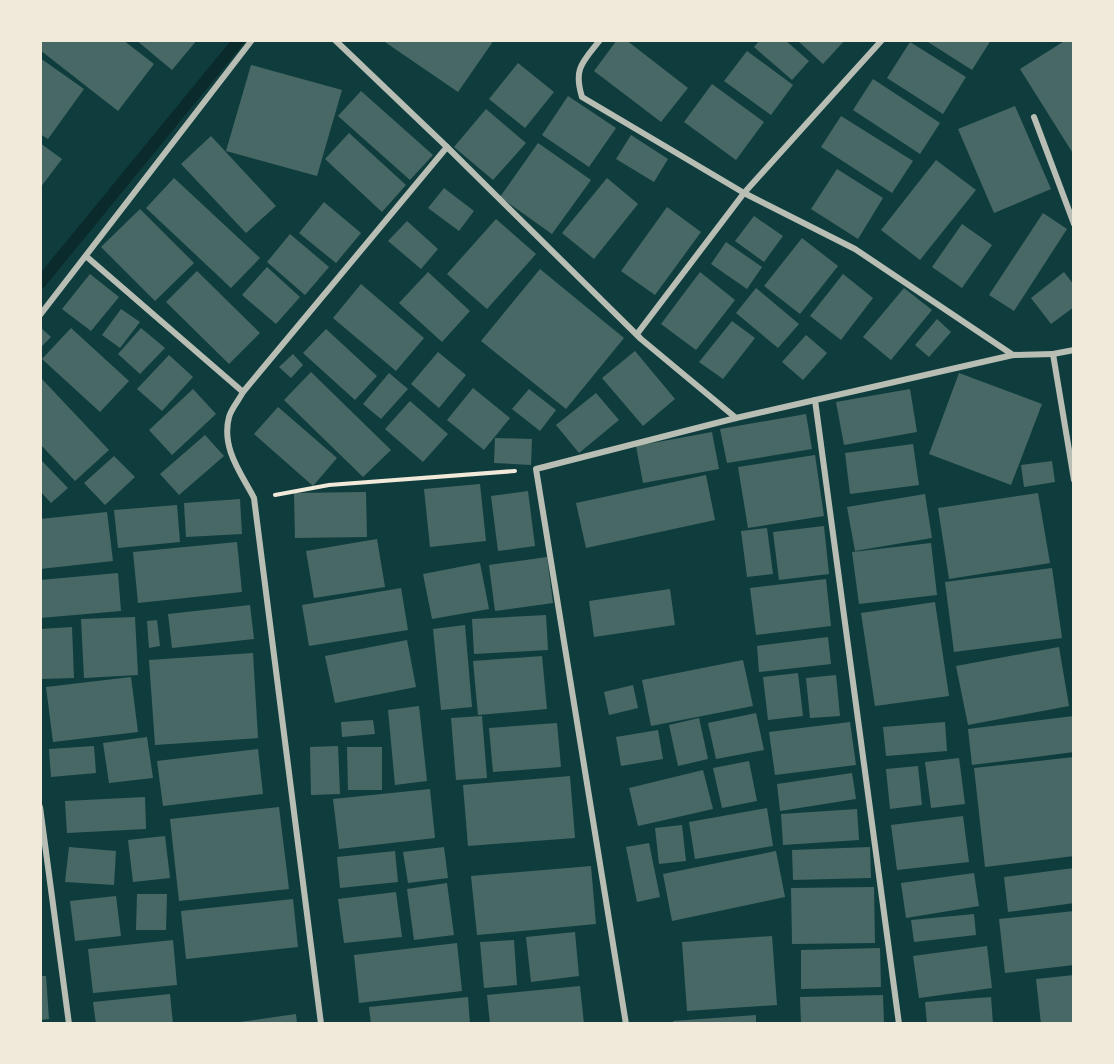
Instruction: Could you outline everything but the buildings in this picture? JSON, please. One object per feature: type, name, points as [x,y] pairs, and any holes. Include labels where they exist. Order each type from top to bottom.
[{"type":"street","points":[[239,40],[247,47]]},
{"type":"street","points":[[40,315],[87,257],[252,40]]},
{"type":"street","points":[[334,40],[447,147],[637,334],[736,418]]},
{"type":"street","points":[[600,40],[579,69],[577,82],[582,97],[744,194],[855,249],[1013,355]]},
{"type":"street","points":[[637,334],[744,194],[882,40]]},
{"type":"street","points":[[1034,117],[1074,224]]},
{"type":"street","points":[[321,1023],[254,498],[230,455],[229,417],[243,392],[447,147]]},
{"type":"street","points":[[87,257],[243,392]]},
{"type":"street","points":[[40,302],[48,307]]},
{"type":"street","points":[[627,1023],[536,469],[736,418],[1013,355],[1053,354],[1074,350]]},
{"type":"street","points":[[1053,354],[1074,480]]},
{"type":"street","points":[[815,400],[899,1023]]},
{"type":"street","points":[[40,807],[69,1023]]},
{"type":"path","points":[[254,498],[329,485],[536,469]]},
{"type":"waterway","points":[[40,283],[239,40]]}]
